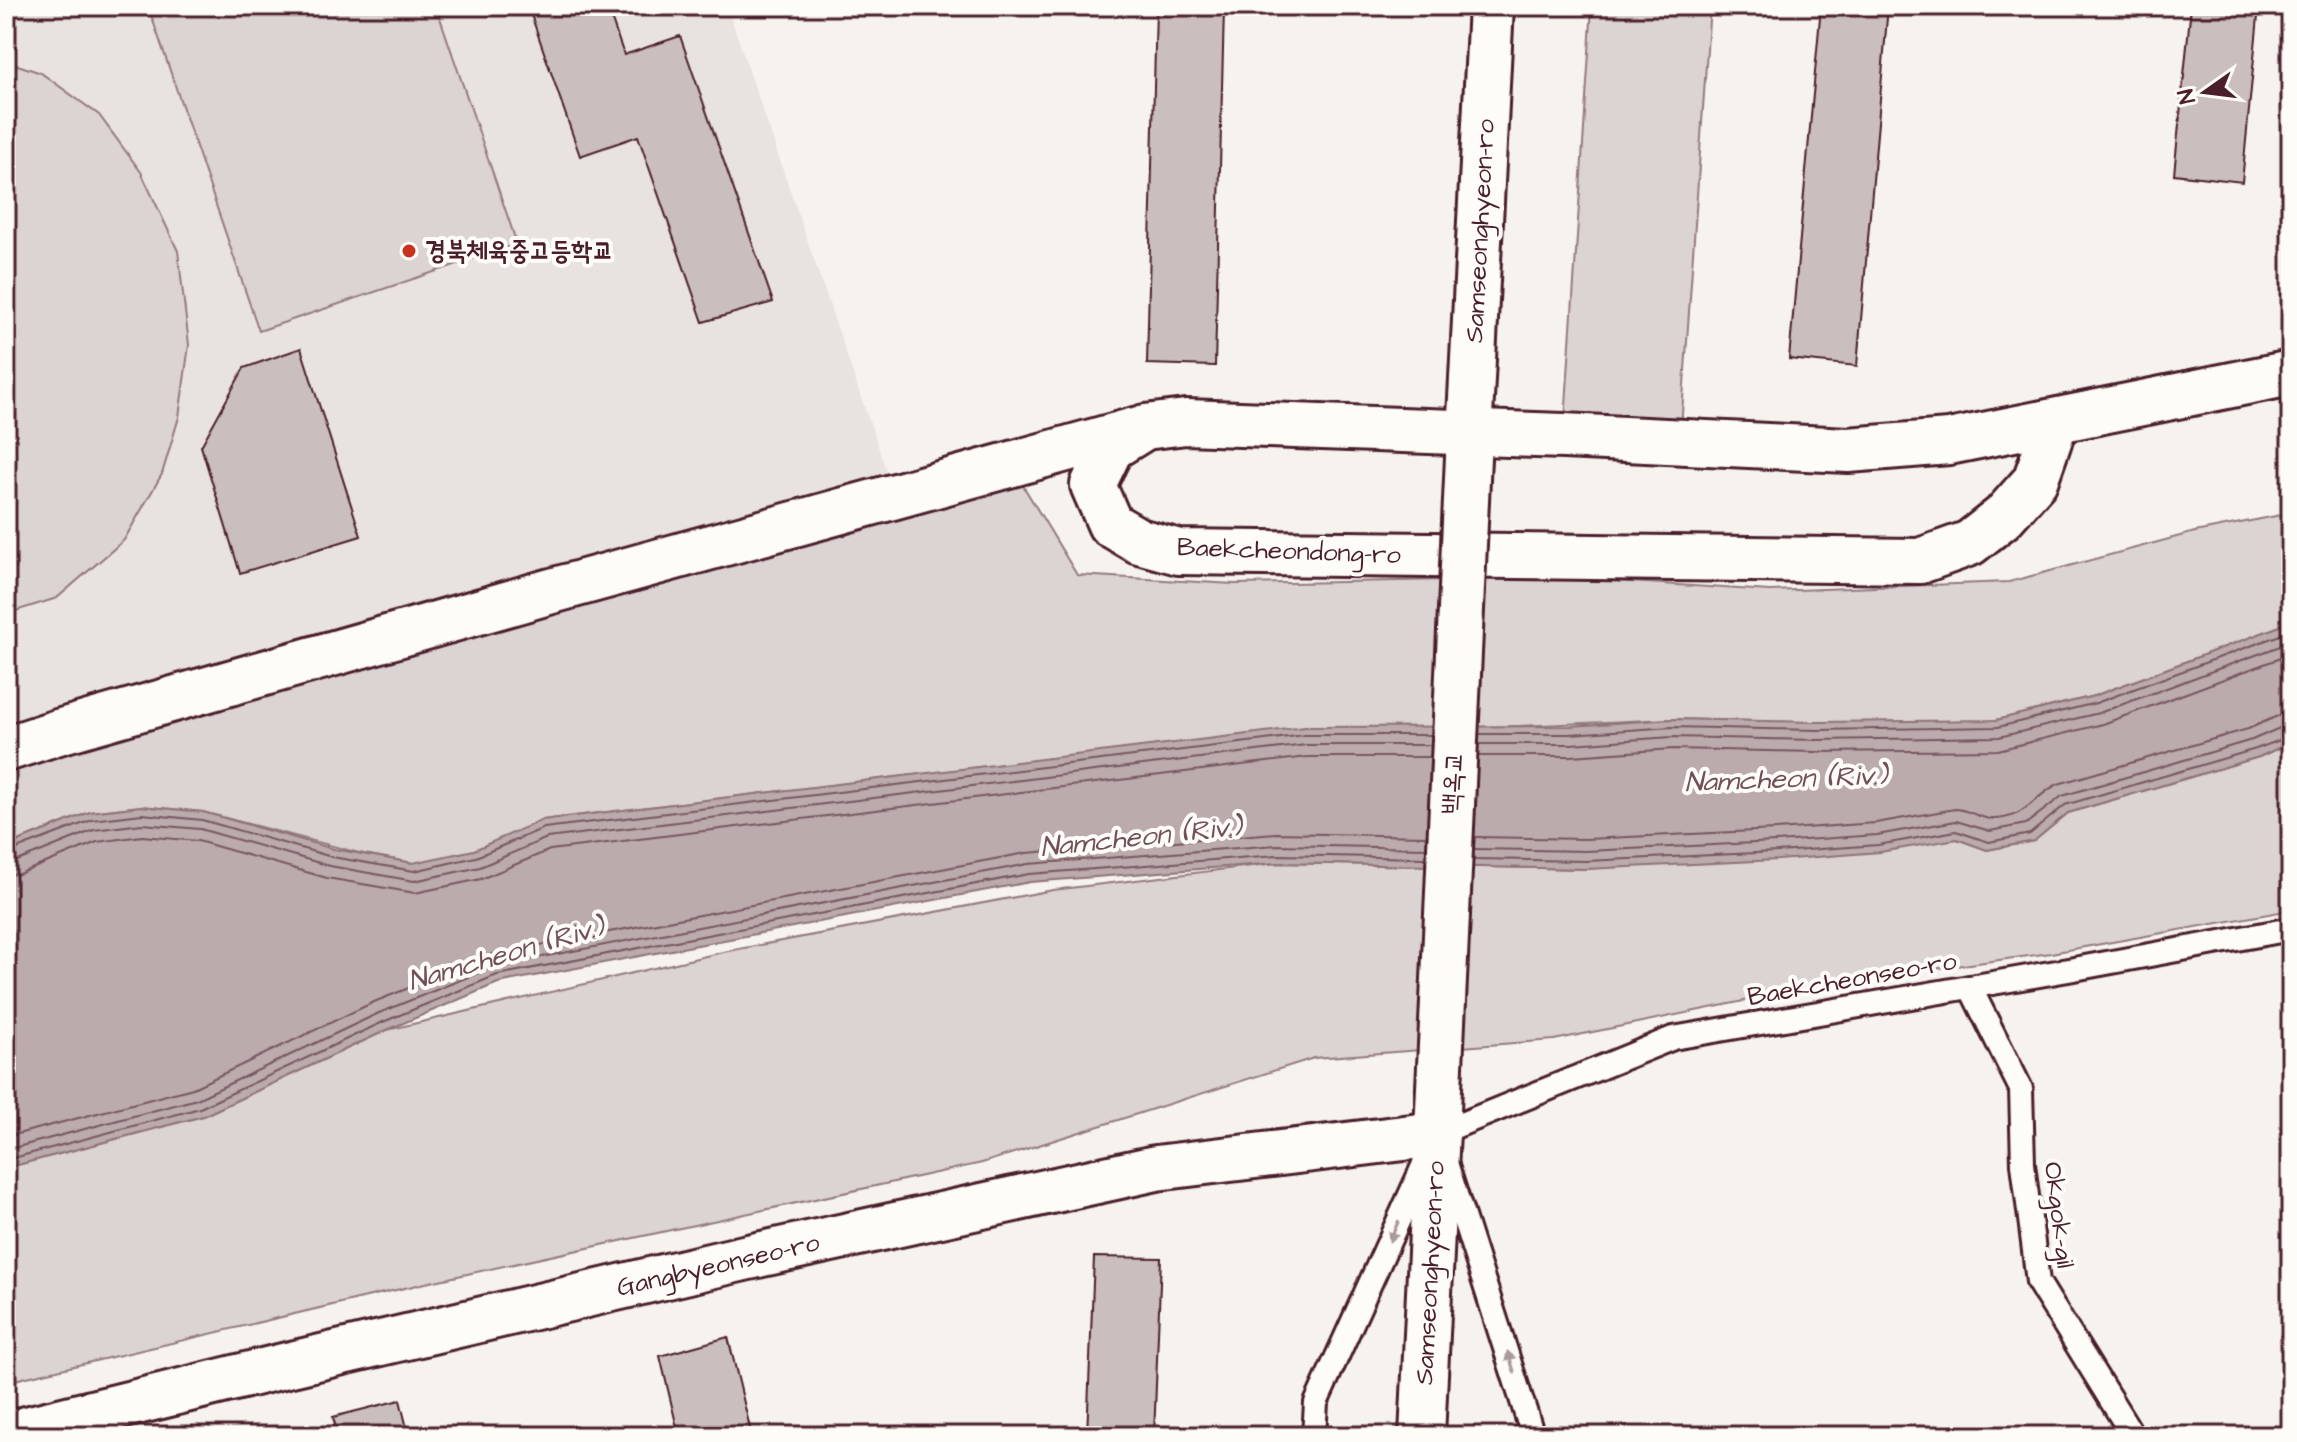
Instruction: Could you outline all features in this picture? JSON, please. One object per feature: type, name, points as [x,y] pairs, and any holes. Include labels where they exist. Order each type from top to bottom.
[{"type":"street","name":"Samseonghyeon-ro","points":[[1469,445],[1491,6]]},
{"type":"street","name":"Baekcheondong-ro","points":[[2056,421],[2035,481],[2003,517],[1970,543],[1920,561],[1179,552],[1139,541],[1110,524],[1093,485],[1111,448],[1145,427],[1186,422],[1469,445],[1848,450],[1949,442],[2291,373]]},
{"type":"street","points":[[6,749],[502,605],[1145,427]]},
{"type":"street","name":"백옥교","points":[[1438,1122],[1469,445]]},
{"type":"street","name":"Samseonghyeon-ro","points":[[1422,1436],[1438,1122]]},
{"type":"street","name":"Gangbyeonseo-ro","points":[[6,1434],[744,1258],[1156,1168],[1438,1122]]},
{"type":"lane","name":"Baekcheonseo-ro","points":[[1438,1122],[1673,1038],[2291,929]]},
{"type":"lane","name":"Okgok-gil","points":[[1970,987],[2021,1089],[2023,1164],[2038,1282],[2133,1436]]},
{"type":"lane","points":[[1314,1436],[1316,1403],[1438,1122]]},
{"type":"lane","points":[[1438,1122],[1533,1436]]},
{"type":"shaded area","name":"경북체육중고등학교","points":[[6,6],[727,6],[895,496],[6,749]]},
{"type":"shaded area","points":[[148,6],[436,6],[517,244],[259,331]]},
{"type":"shaded area","points":[[1592,6],[1710,6],[1680,443],[1564,436]]},
{"type":"shaded area","points":[[6,61],[41,73],[99,115],[141,172],[178,251],[189,345],[179,417],[162,474],[124,540],[57,598],[6,614]]},
{"type":"shaded area","points":[[1010,464],[1077,575],[1234,584],[1569,578],[1770,591],[2009,582],[2195,532],[2291,513],[2291,622],[2094,696],[1996,720],[1940,726],[1671,719],[1252,734],[542,820],[469,863],[413,863],[359,853],[203,812],[141,806],[90,812],[6,846],[6,749]]},
{"type":"shaded area","points":[[2291,743],[2291,910],[2051,953],[1832,983],[1554,1040],[1314,1058],[982,1163],[430,1282],[6,1382],[6,1168],[203,1116],[387,1030],[723,952],[1053,890],[1277,863],[1586,869],[1957,839],[1987,850],[2034,841],[2068,813],[2259,757]]},
{"type":"water","name":"Namcheon (Riv.)","points":[[2291,622],[2291,742],[2259,757],[2068,813],[2034,841],[1987,850],[1957,839],[1880,852],[1586,869],[1277,863],[1030,882],[498,983],[387,1030],[203,1116],[6,1168],[6,846],[90,812],[141,806],[203,812],[334,849],[413,863],[474,850],[542,820],[1305,727],[1570,726],[1672,719],[1818,722],[1996,720],[2094,696]]},
{"type":"building","points":[[528,6],[607,6],[624,55],[680,36],[773,302],[703,322],[638,136],[580,156]]},
{"type":"building","points":[[1821,6],[1888,6],[1857,366],[1789,359]]},
{"type":"building","points":[[2191,6],[2259,6],[2242,182],[2174,174]]},
{"type":"building","points":[[1156,8],[1224,9],[1215,366],[1147,364]]},
{"type":"building","points":[[301,348],[361,536],[240,573],[201,446],[244,368]]},
{"type":"building","points":[[1094,1257],[1161,1258],[1154,1436],[1087,1436]]},
{"type":"building","points":[[728,1337],[752,1436],[679,1436],[660,1356]]},
{"type":"building","points":[[400,1400],[409,1436],[338,1436],[333,1417]]},
{"type":"place","name":"경북체육중고등학교","points":[[409,251]]}]
